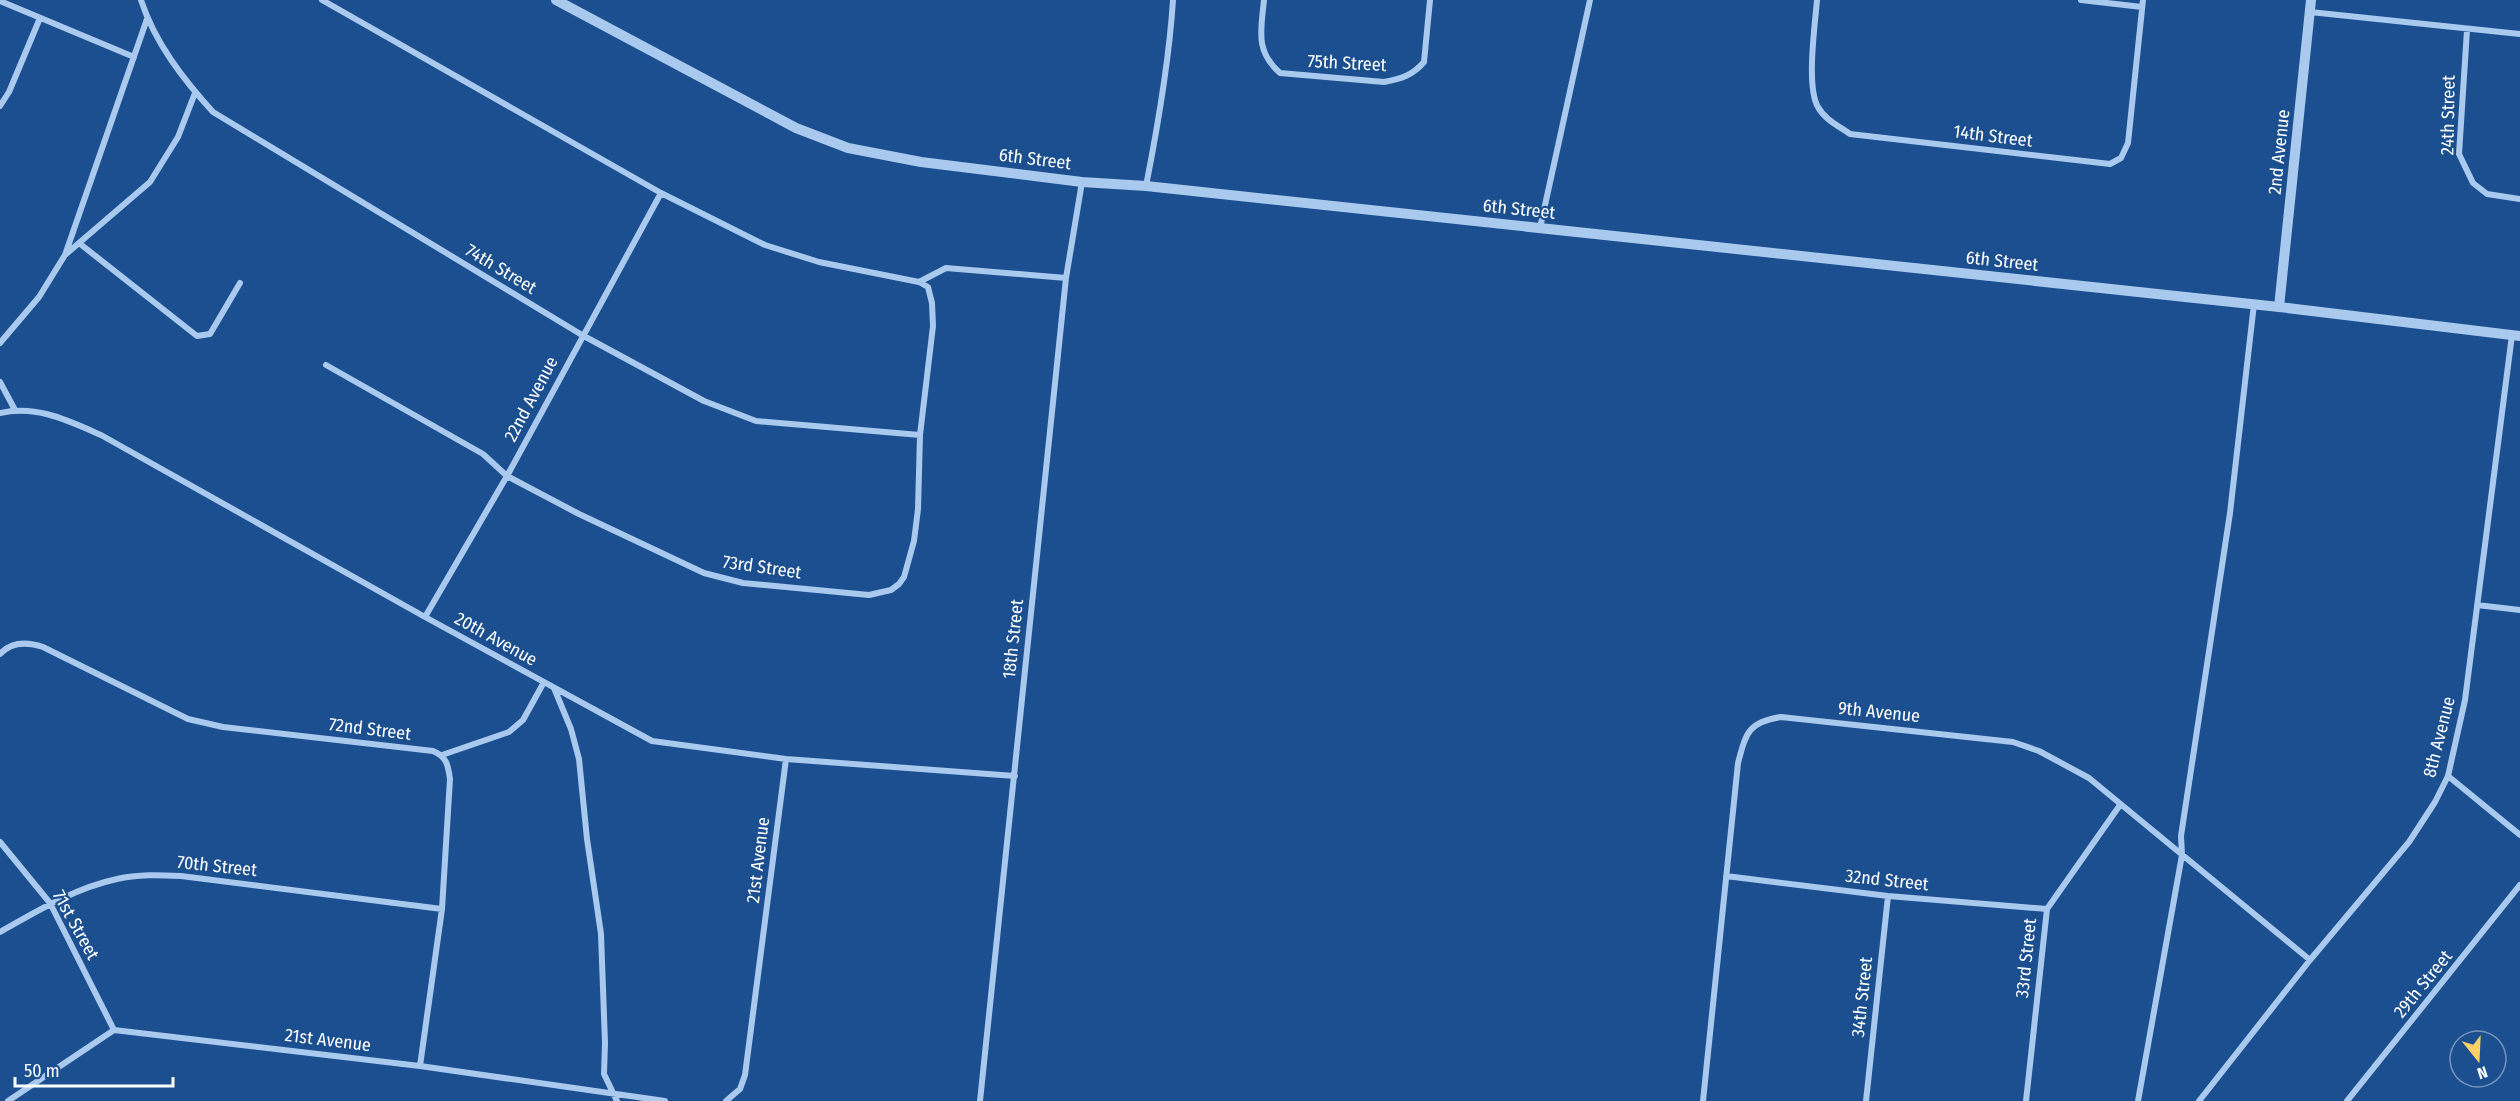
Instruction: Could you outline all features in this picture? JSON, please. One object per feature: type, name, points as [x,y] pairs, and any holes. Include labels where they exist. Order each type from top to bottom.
[{"type":"street","name":"74th Street","points":[[141,0],[147,19],[170,59],[195,93],[213,112],[582,335],[704,401],[756,421],[920,435]]},
{"type":"street","points":[[322,0],[661,193],[765,245],[796,256],[919,282],[945,268],[1066,278]]},
{"type":"street","name":"6th Street","points":[[556,0],[796,128],[848,148],[921,162],[1082,182],[1146,186],[2254,304],[2516,336]]},
{"type":"street","points":[[1146,186],[1158,126],[1171,37],[1173,0]]},
{"type":"street","name":"75th Street","points":[[1264,0],[1261,40],[1263,53],[1270,65],[1280,73],[1384,82],[1401,79],[1418,70],[1424,62],[1430,0]]},
{"type":"street","points":[[1540,228],[1590,0]]},
{"type":"street","name":"14th Street","points":[[1816,0],[1813,93],[1817,106],[1826,118],[1850,134],[2110,164],[2121,158],[2128,143],[2142,4]]},
{"type":"street","points":[[2081,0],[2142,4]]},
{"type":"street","name":"2nd Avenue","points":[[2280,307],[2311,0]]},
{"type":"street","points":[[0,1],[134,57]]},
{"type":"street","points":[[2310,12],[2520,34]]},
{"type":"street","points":[[0,106],[9,92],[40,18]]},
{"type":"street","points":[[0,343],[39,297],[65,255],[147,19]]},
{"type":"street","name":"24th Street","points":[[2467,30],[2459,154],[2473,183],[2487,194],[2520,199]]},
{"type":"street","points":[[65,255],[150,182],[178,137],[195,93]]},
{"type":"street","name":"18th Street","points":[[980,1101],[1066,278],[1082,182]]},
{"type":"street","name":"22nd Avenue","points":[[425,618],[507,476],[661,193]]},
{"type":"street","points":[[79,243],[197,336],[210,334],[240,283]]},
{"type":"street","name":"73rd Street","points":[[326,365],[483,454],[507,476],[579,514],[704,573],[743,583],[869,595],[891,590],[904,577],[918,509],[920,435],[933,326],[932,303],[928,287],[919,282]]},
{"type":"street","points":[[2138,1101],[2182,855],[2181,836],[2230,513],[2254,304]]},
{"type":"street","name":"8th Avenue","points":[[2199,1101],[2310,960],[2409,842],[2435,802],[2448,776],[2465,700],[2516,336]]},
{"type":"street","points":[[0,382],[15,410]]},
{"type":"street","name":"20th Avenue","points":[[0,413],[34,410],[64,418],[100,435],[425,618],[652,741],[786,759],[1014,776]]},
{"type":"street","points":[[2477,605],[2520,610]]},
{"type":"street","name":"72nd Street","points":[[0,654],[15,645],[29,642],[188,719],[223,727],[433,751],[442,755]]},
{"type":"street","points":[[420,1066],[442,909],[450,779],[448,763],[442,755],[509,732],[523,720],[544,682]]},
{"type":"street","points":[[554,687],[570,729],[581,770],[587,839],[601,934],[604,1074],[606,1083],[616,1098]]},
{"type":"street","name":"9th Avenue","points":[[1703,1101],[1738,763],[1750,728],[1762,720],[1781,717],[2013,742],[2039,751],[2089,778],[2310,960]]},
{"type":"street","name":"21st Avenue","points":[[726,1101],[740,1089],[745,1075],[786,759]]},
{"type":"street","points":[[2448,776],[2520,835]]},
{"type":"street","name":"33rd Street","points":[[2026,1101],[2047,909],[2120,805]]},
{"type":"street","name":"71st Street","points":[[0,843],[50,903],[114,1029]]},
{"type":"street","name":"70th Street","points":[[0,932],[50,903],[116,879],[147,875],[181,876],[442,909]]},
{"type":"street","name":"32nd Street","points":[[1726,876],[1888,896],[2047,909]]},
{"type":"street","name":"29th Street","points":[[2347,1101],[2520,885]]},
{"type":"street","name":"34th Street","points":[[1866,1101],[1888,896]]},
{"type":"street","points":[[8,1101],[114,1029]]},
{"type":"street","name":"21st Avenue","points":[[114,1029],[420,1066],[616,1098],[665,1101]]}]
